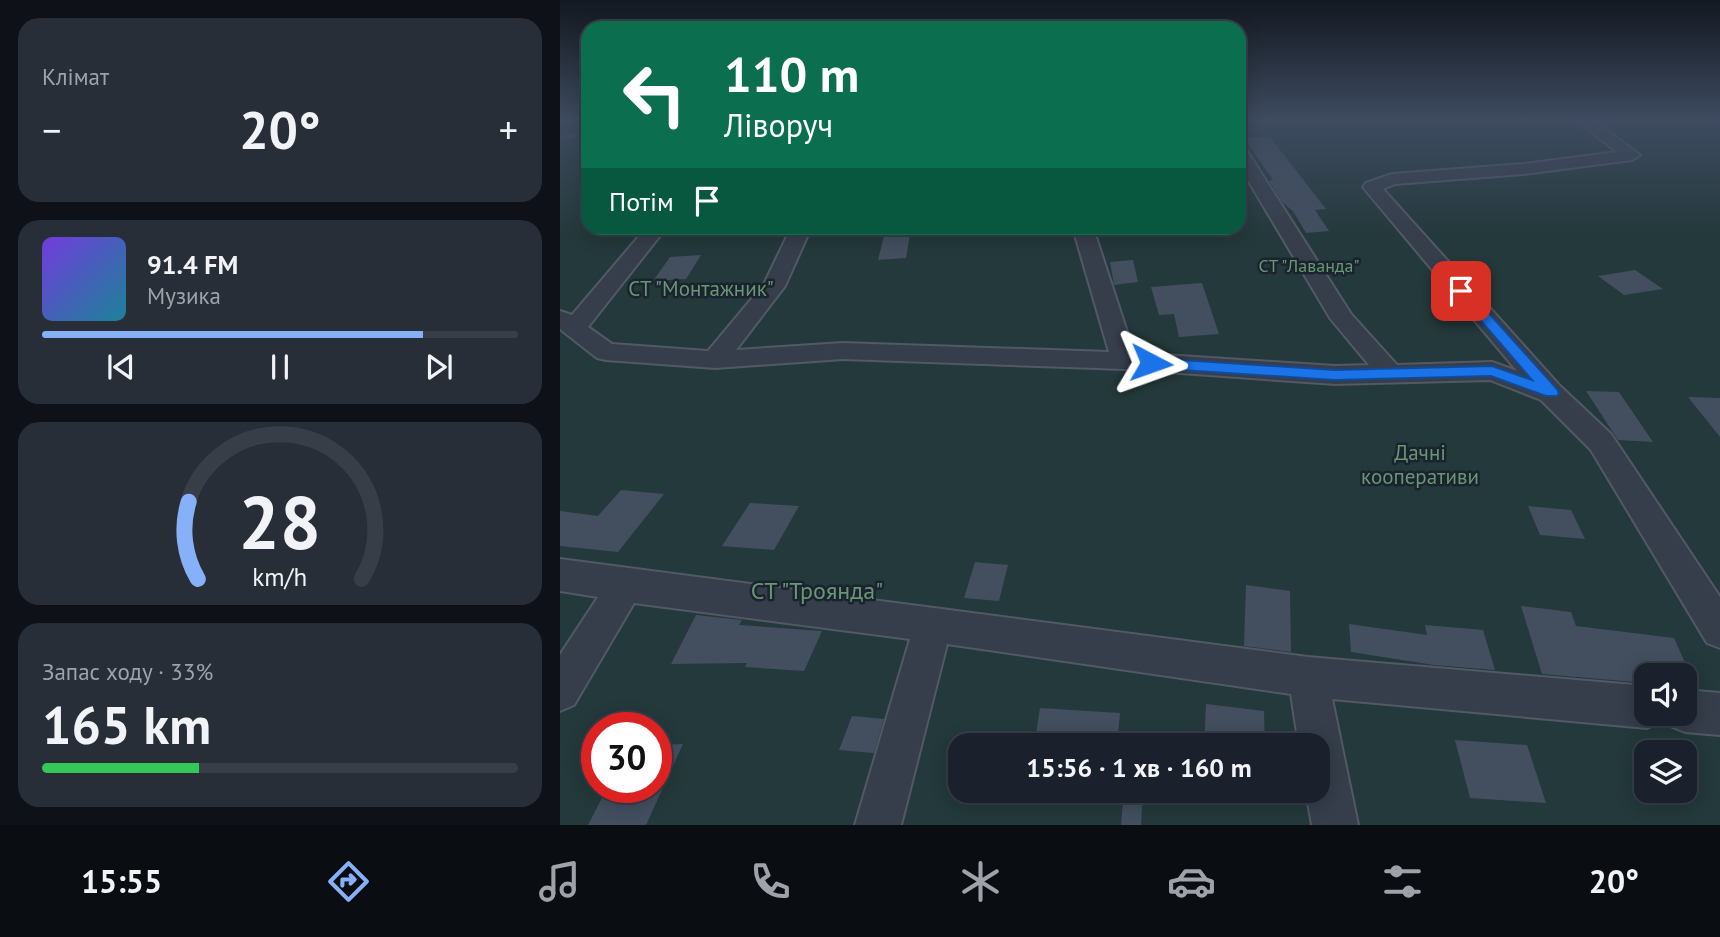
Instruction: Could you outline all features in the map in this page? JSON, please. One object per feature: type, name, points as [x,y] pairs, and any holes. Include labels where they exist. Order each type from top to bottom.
[{"type":"street","points":[[1605,158],[1524,169],[1392,179],[1372,187],[1551,393],[1601,442],[1720,630]]},
{"type":"street","points":[[1246,162],[1342,318],[1391,373]]},
{"type":"street","points":[[650,235],[568,323],[606,352],[715,360],[842,351],[1124,361],[1335,375],[1492,371],[1551,393]]},
{"type":"street","points":[[715,360],[774,286],[798,235]]},
{"type":"street","points":[[1085,235],[1124,361]]},
{"type":"street","points":[[560,575],[625,586],[933,624],[1308,677],[1634,706]]},
{"type":"street","points":[[560,691],[625,586]]},
{"type":"street","points":[[878,825],[933,624]]},
{"type":"street","points":[[1308,677],[1335,825]]},
{"type":"street","points":[[1697,712],[1720,714]]},
{"type":"green space","name":"Дачні кооперативи","points":[[560,158],[581,158],[581,235],[1246,235],[1246,158],[1720,158],[1720,825],[560,825]]},
{"type":"building","points":[[1258,158],[1287,158],[1326,209],[1315,210],[1329,231],[1306,233],[1293,211],[1283,203],[1269,181],[1273,180]]},
{"type":"building","points":[[884,235],[910,235],[906,258],[878,260]]},
{"type":"building","points":[[701,255],[686,279],[653,281],[670,257]]},
{"type":"building","points":[[1133,260],[1138,282],[1114,285],[1110,262]]},
{"type":"building","points":[[1635,270],[1663,289],[1624,295],[1598,276]]},
{"type":"building","points":[[1202,283],[1219,334],[1179,337],[1174,314],[1159,315],[1151,287]]},
{"type":"building","points":[[1586,391],[1619,392],[1653,442],[1618,440]]},
{"type":"building","points":[[1688,397],[1720,398],[1720,437]]},
{"type":"building","points":[[621,490],[664,494],[618,552],[560,546],[560,511],[598,516]]},
{"type":"building","points":[[750,503],[799,506],[774,550],[722,546]]},
{"type":"building","points":[[1528,506],[1571,510],[1585,539],[1540,535]]},
{"type":"building","points":[[975,562],[1008,565],[999,601],[964,598]]},
{"type":"building","points":[[1246,585],[1290,591],[1291,652],[1244,646]]},
{"type":"building","points":[[1521,606],[1571,612],[1576,626],[1674,638],[1685,663],[1634,663],[1634,682],[1542,674]]},
{"type":"building","points":[[696,615],[742,620],[739,625],[822,631],[804,671],[745,667],[747,663],[671,664]]},
{"type":"building","points":[[1349,624],[1427,635],[1425,625],[1483,630],[1495,670],[1434,665],[1351,652]]},
{"type":"building","points":[[1206,704],[1264,711],[1265,733],[1205,733]]},
{"type":"building","points":[[1040,708],[1120,713],[1118,733],[1036,733]]},
{"type":"building","points":[[852,716],[884,719],[874,753],[839,750]]},
{"type":"building","points":[[1455,740],[1527,745],[1546,803],[1470,798]]},
{"type":"building","points":[[672,744],[683,744],[672,768]]},
{"type":"building","points":[[599,803],[656,803],[646,825],[588,825]]},
{"type":"building","points":[[1123,803],[1142,803],[1141,825],[1121,825]]},
{"type":"route","points":[[1151,363],[1335,375],[1492,371],[1551,393],[1461,291]]},
{"type":"park label","name":"СТ \"Лаванда\"","points":[[1309,266]]},
{"type":"park label","name":"СТ \"Монтажник\"","points":[[701,289]]},
{"type":"park label","name":"СТ \"Троянда\"","points":[[817,591]]}]
